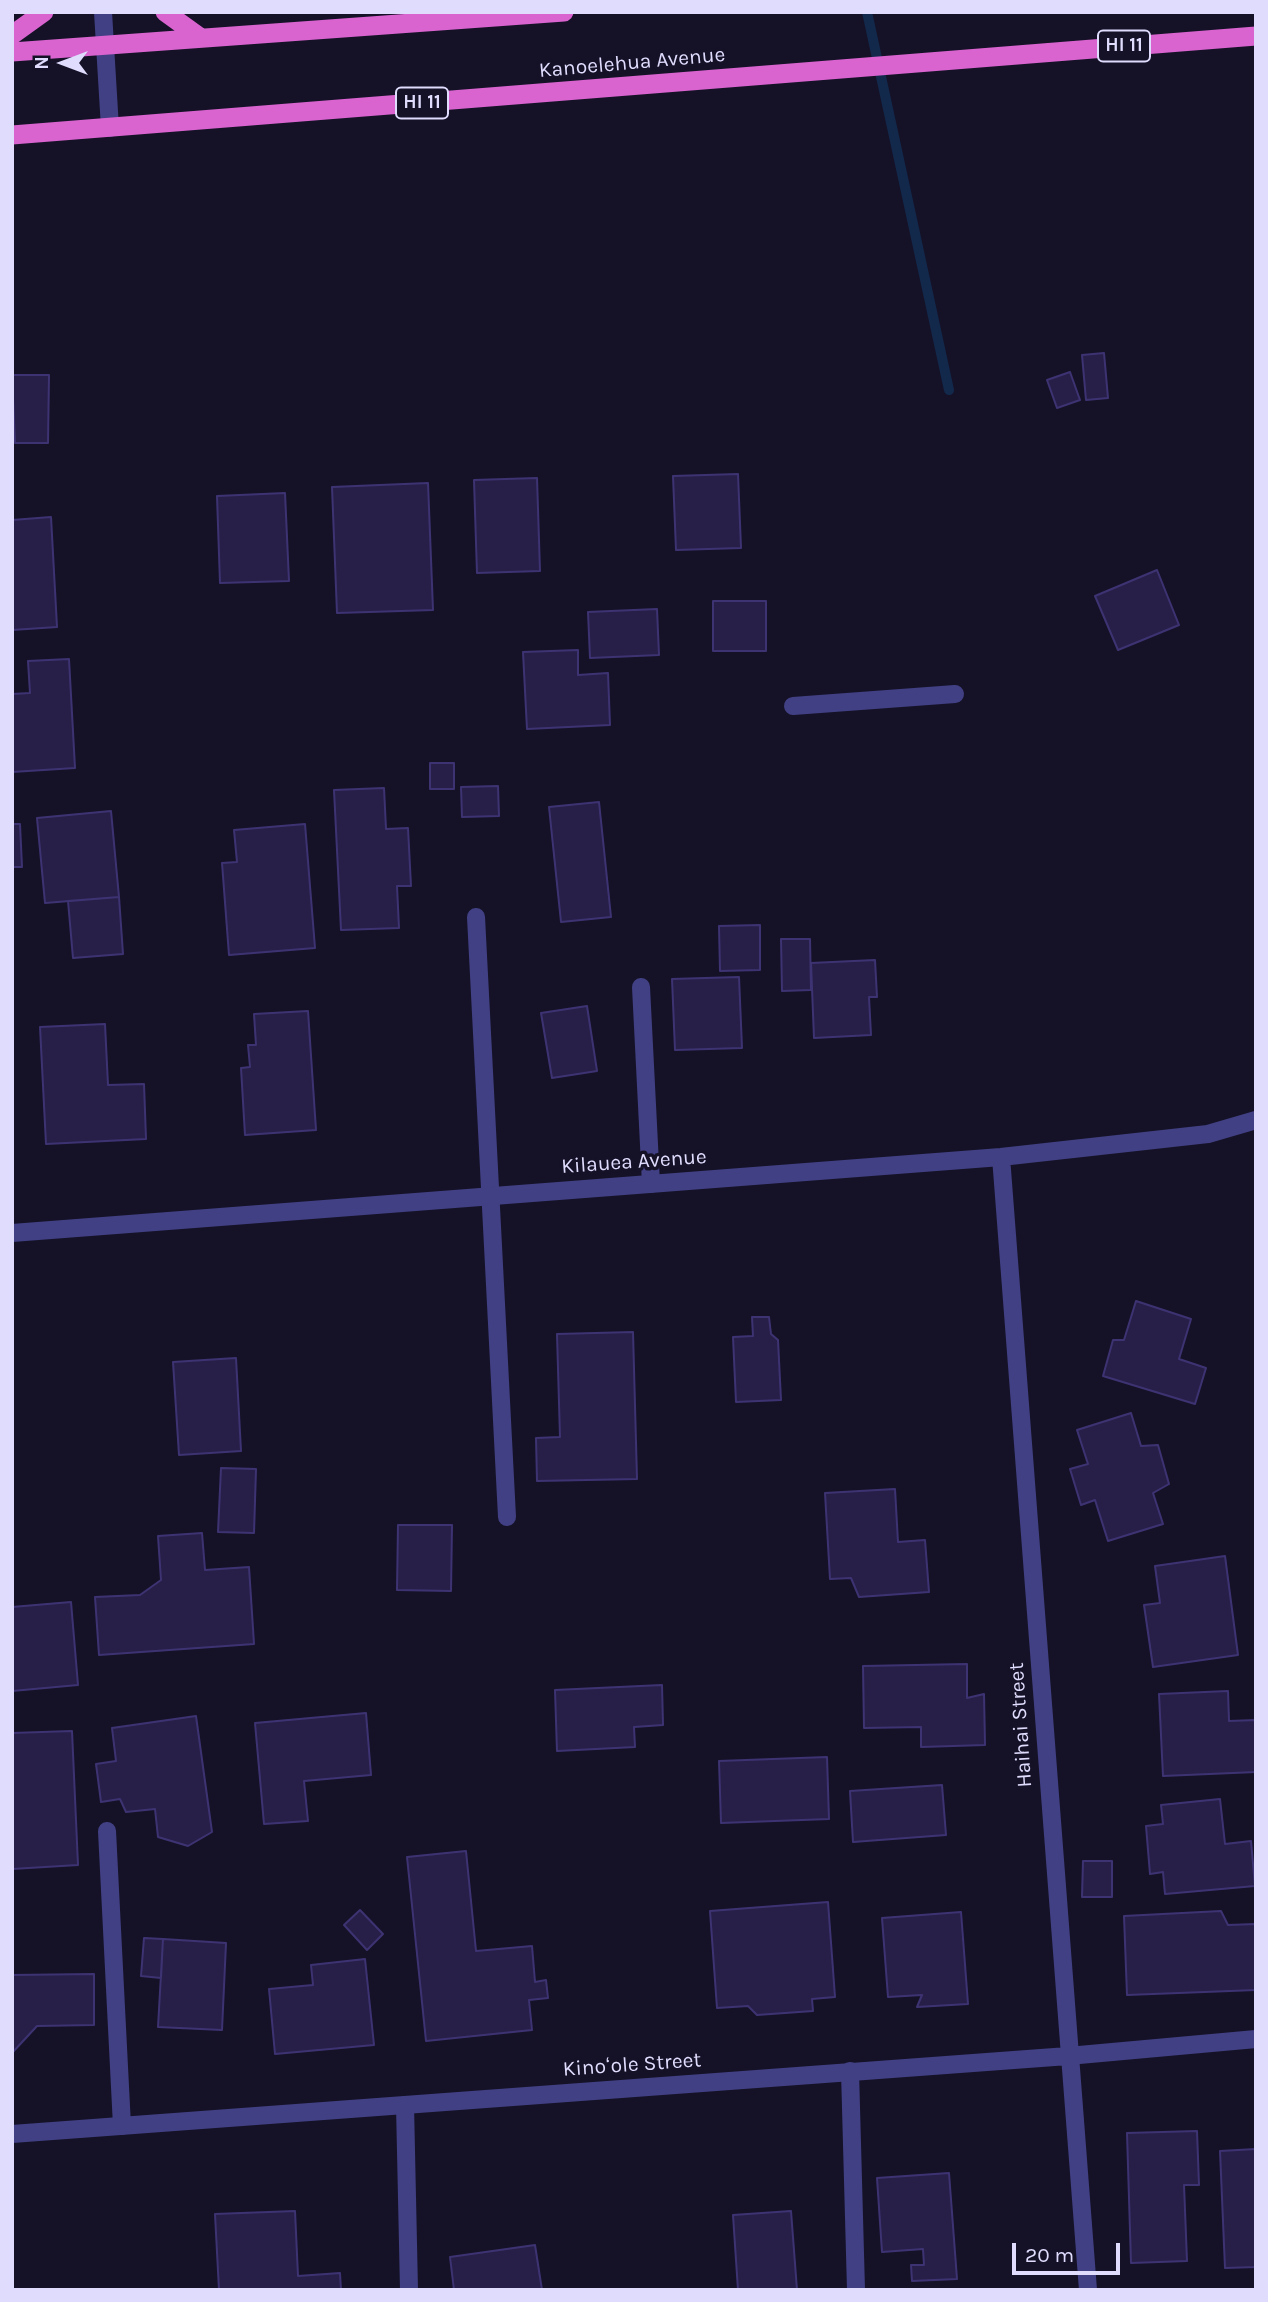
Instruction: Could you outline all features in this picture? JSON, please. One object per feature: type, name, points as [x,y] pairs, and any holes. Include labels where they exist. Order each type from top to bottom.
[{"type":"highway","points":[[12,35],[44,12]]},
{"type":"highway","points":[[165,12],[201,38]]},
{"type":"highway","points":[[12,52],[564,12]]},
{"type":"highway","name":"Kanoelehua Avenue","points":[[12,135],[1256,36]]},
{"type":"street","points":[[103,12],[110,128]]},
{"type":"street","points":[[793,706],[955,694]]},
{"type":"street","points":[[476,917],[507,1517]]},
{"type":"street","points":[[641,988],[651,1184]]},
{"type":"street","name":"Kilauea Avenue","points":[[12,1233],[1001,1157],[1208,1134],[1256,1120]]},
{"type":"street","name":"Haihai Street","points":[[1001,1157],[1088,2290]]},
{"type":"street","points":[[107,1831],[122,2126]]},
{"type":"street","name":"Kinoʻole Street","points":[[12,2134],[1068,2056],[1256,2039]]},
{"type":"street","points":[[850,2071],[856,2290]]},
{"type":"street","points":[[405,2105],[410,2290]]},
{"type":"building","points":[[1104,353],[1108,398],[1086,400],[1082,355]]},
{"type":"building","points":[[1070,372],[1080,400],[1057,408],[1047,380]]},
{"type":"building","points":[[12,375],[49,375],[48,443],[15,443]]},
{"type":"building","points":[[738,474],[741,548],[676,550],[673,476]]},
{"type":"building","points":[[537,478],[540,571],[477,573],[474,480]]},
{"type":"building","points":[[428,483],[433,610],[337,613],[332,487]]},
{"type":"building","points":[[285,493],[289,581],[220,583],[217,496]]},
{"type":"building","points":[[51,517],[57,627],[12,630],[12,520]]},
{"type":"building","points":[[1157,570],[1179,625],[1118,650],[1095,596]]},
{"type":"building","points":[[713,601],[766,601],[766,651],[713,651]]},
{"type":"building","points":[[657,609],[659,655],[590,658],[588,612]]},
{"type":"building","points":[[578,650],[578,675],[608,673],[610,725],[527,729],[523,652]]},
{"type":"building","points":[[69,659],[75,768],[12,772],[12,694],[30,693],[28,661]]},
{"type":"building","points":[[430,763],[454,763],[454,789],[430,789]]},
{"type":"building","points":[[498,786],[499,816],[462,817],[461,787]]},
{"type":"building","points":[[384,788],[386,829],[408,828],[411,886],[397,886],[399,928],[341,930],[334,790]]},
{"type":"building","points":[[599,802],[611,917],[561,922],[549,807]]},
{"type":"building","points":[[111,811],[119,897],[45,903],[37,818]]},
{"type":"building","points":[[12,824],[20,824],[22,867],[12,867]]},
{"type":"building","points":[[305,824],[315,948],[229,955],[222,863],[237,862],[234,830]]},
{"type":"building","points":[[119,897],[123,954],[73,958],[68,901]]},
{"type":"building","points":[[760,925],[760,970],[720,971],[719,926]]},
{"type":"building","points":[[781,939],[810,939],[811,990],[782,991]]},
{"type":"building","points":[[875,960],[877,997],[869,997],[871,1035],[814,1038],[811,963]]},
{"type":"building","points":[[739,977],[742,1048],[675,1050],[672,979]]},
{"type":"building","points":[[587,1006],[597,1071],[552,1078],[541,1013]]},
{"type":"building","points":[[308,1011],[316,1130],[245,1135],[241,1068],[250,1067],[248,1045],[256,1045],[254,1014]]},
{"type":"building","points":[[105,1024],[108,1085],[144,1084],[146,1139],[46,1144],[40,1027]]},
{"type":"building","points":[[1136,1301],[1191,1319],[1179,1359],[1206,1368],[1195,1404],[1103,1376],[1113,1340],[1124,1340]]},
{"type":"building","points":[[752,1317],[769,1317],[771,1334],[778,1340],[781,1400],[736,1402],[733,1337],[753,1336]]},
{"type":"building","points":[[633,1332],[637,1479],[537,1481],[536,1438],[560,1437],[557,1334]]},
{"type":"building","points":[[236,1358],[241,1451],[179,1455],[173,1362]]},
{"type":"building","points":[[1131,1413],[1141,1446],[1158,1445],[1169,1484],[1153,1493],[1163,1524],[1108,1541],[1095,1500],[1081,1505],[1070,1469],[1088,1464],[1077,1430]]},
{"type":"building","points":[[221,1468],[256,1469],[254,1533],[218,1532]]},
{"type":"building","points":[[895,1489],[898,1542],[925,1540],[929,1592],[859,1597],[851,1578],[830,1579],[825,1493]]},
{"type":"building","points":[[398,1525],[452,1525],[451,1591],[397,1590]]},
{"type":"building","points":[[202,1533],[205,1570],[249,1567],[254,1644],[99,1655],[95,1597],[140,1595],[161,1580],[158,1536]]},
{"type":"building","points":[[1225,1556],[1238,1655],[1153,1667],[1144,1605],[1160,1603],[1155,1566]]},
{"type":"building","points":[[71,1602],[78,1685],[12,1691],[12,1607]]},
{"type":"building","points":[[967,1664],[967,1698],[984,1694],[985,1745],[921,1747],[921,1727],[864,1728],[863,1666]]},
{"type":"building","points":[[662,1685],[663,1725],[634,1727],[635,1747],[557,1751],[555,1690]]},
{"type":"building","points":[[1228,1691],[1229,1721],[1256,1720],[1256,1772],[1163,1776],[1159,1694]]},
{"type":"building","points":[[366,1713],[371,1775],[304,1781],[308,1821],[264,1824],[255,1723]]},
{"type":"building","points":[[196,1716],[212,1832],[188,1846],[158,1837],[155,1809],[126,1812],[120,1799],[101,1802],[96,1764],[116,1761],[112,1728]]},
{"type":"building","points":[[72,1731],[78,1865],[12,1869],[12,1733]]},
{"type":"building","points":[[827,1757],[829,1819],[721,1823],[719,1761]]},
{"type":"building","points":[[942,1785],[946,1835],[853,1842],[850,1791]]},
{"type":"building","points":[[1220,1799],[1225,1844],[1251,1841],[1255,1886],[1165,1894],[1163,1872],[1150,1874],[1146,1826],[1163,1824],[1161,1805]]},
{"type":"building","points":[[466,1851],[476,1951],[532,1946],[535,1982],[546,1980],[548,1998],[529,2000],[532,2030],[426,2041],[407,1857]]},
{"type":"building","points":[[1083,1861],[1112,1861],[1112,1897],[1082,1897]]},
{"type":"building","points":[[828,1902],[835,1997],[812,1999],[813,2011],[757,2015],[748,2006],[717,2008],[710,1911]]},
{"type":"building","points":[[360,1910],[383,1934],[367,1950],[344,1925]]},
{"type":"building","points":[[1221,1911],[1228,1925],[1256,1924],[1256,1990],[1127,1995],[1124,1916]]},
{"type":"building","points":[[961,1912],[968,2004],[917,2007],[922,1995],[888,1997],[882,1918]]},
{"type":"building","points":[[144,1938],[163,1939],[161,1978],[141,1976]]},
{"type":"building","points":[[163,1939],[226,1943],[222,2030],[158,2027]]},
{"type":"building","points":[[365,1959],[374,2045],[275,2054],[269,1989],[313,1985],[311,1965]]},
{"type":"building","points":[[94,1974],[94,2025],[37,2026],[12,2053],[12,1975]]},
{"type":"building","points":[[1197,2131],[1199,2185],[1184,2185],[1187,2261],[1131,2263],[1127,2133]]},
{"type":"building","points":[[1256,2149],[1256,2267],[1225,2268],[1220,2151]]},
{"type":"building","points":[[949,2173],[957,2279],[912,2281],[911,2265],[924,2265],[923,2249],[882,2252],[877,2178]]},
{"type":"building","points":[[295,2211],[298,2276],[340,2273],[341,2290],[219,2290],[215,2214]]},
{"type":"building","points":[[791,2211],[797,2290],[738,2290],[733,2215]]},
{"type":"building","points":[[535,2245],[542,2290],[454,2290],[450,2257]]},
{"type":"waterway","points":[[867,12],[949,390]]}]
